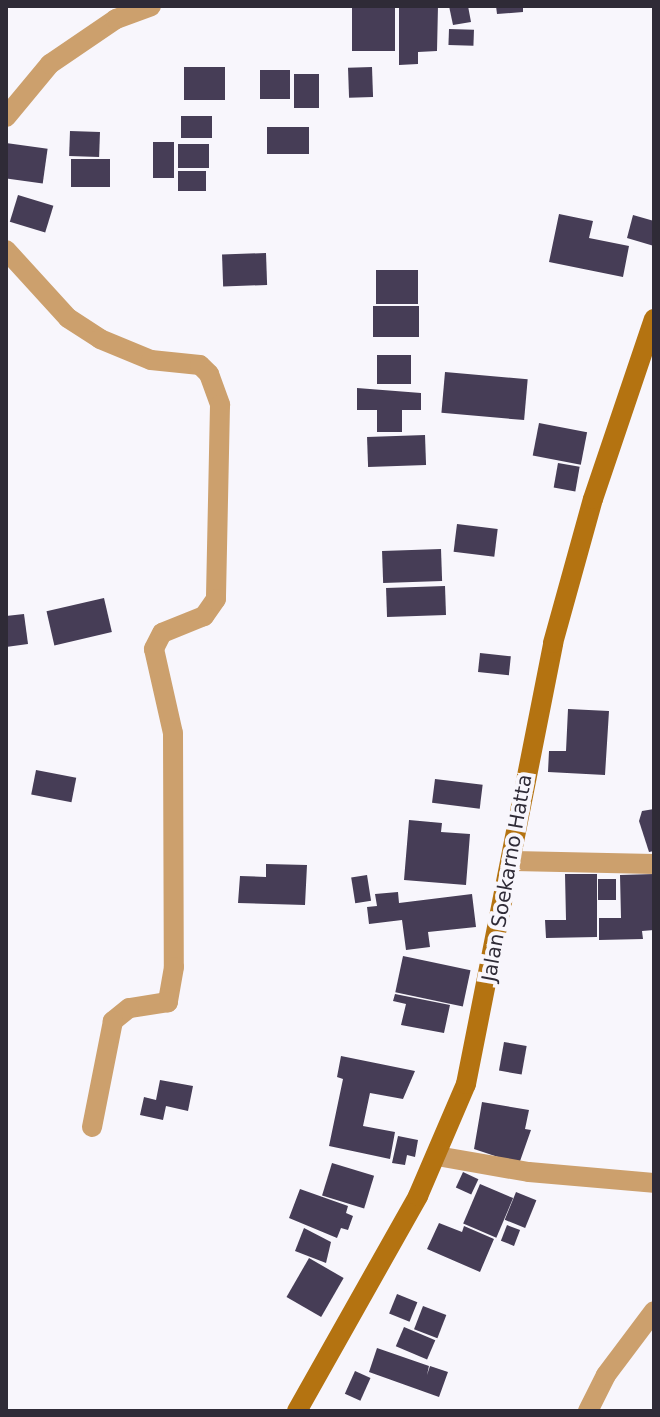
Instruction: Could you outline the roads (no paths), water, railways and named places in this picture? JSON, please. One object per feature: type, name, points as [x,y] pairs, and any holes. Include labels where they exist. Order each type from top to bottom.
[{"type":"street","points":[[6,117],[50,64],[116,19],[151,6]]},
{"type":"street","points":[[6,250],[68,318],[100,339],[151,360],[200,365],[220,405],[216,599],[204,616],[162,633],[154,649],[173,733],[174,967],[168,1002],[153,1008],[129,1008],[113,1021],[102,1052],[92,1127]]},
{"type":"street","name":"Jalan Soekarno Hatta","points":[[297,1411],[437,1156],[473,1061],[514,861],[526,767],[553,643],[593,499],[654,319]]},
{"type":"street","points":[[514,861],[654,864]]},
{"type":"street","points":[[437,1156],[529,1172],[654,1183]]},
{"type":"street","points":[[588,1411],[606,1375],[654,1311]]}]
